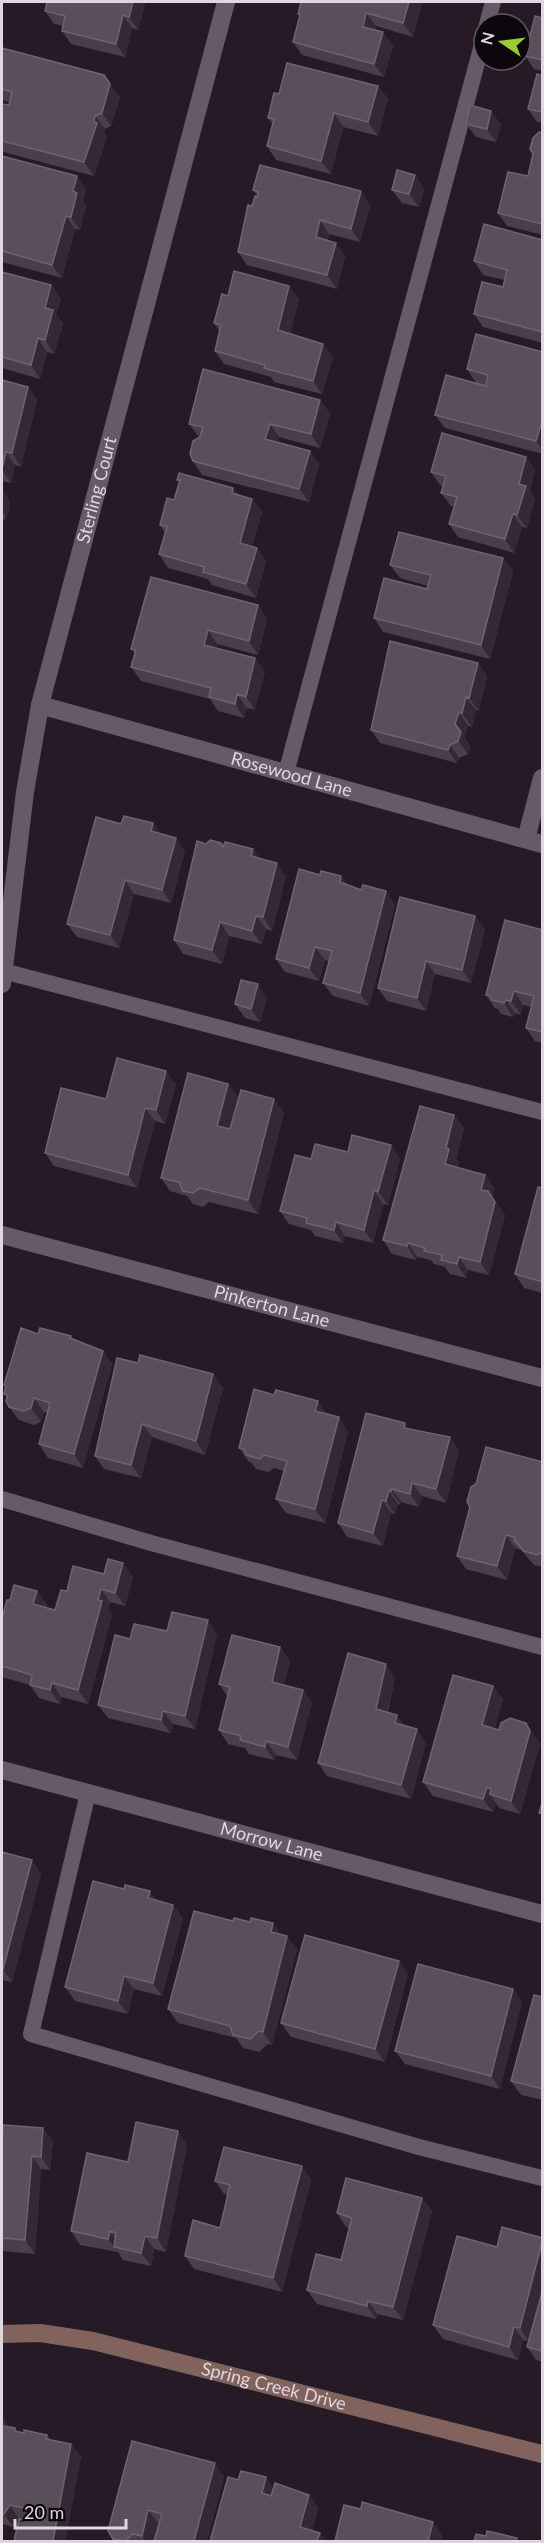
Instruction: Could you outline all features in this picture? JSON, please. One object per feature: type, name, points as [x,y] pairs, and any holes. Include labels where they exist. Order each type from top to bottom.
[{"type":"street","name":"Sterling Court","points":[[2,978],[25,792],[40,705],[226,2]]},
{"type":"street","name":"Rosewood Lane","points":[[40,705],[534,842]]},
{"type":"street","points":[[534,842],[543,777]]},
{"type":"street","name":"Pinkerton Lane","points":[[2,1235],[543,1378]]},
{"type":"street","name":"Morrow Lane","points":[[2,1770],[543,1914]]},
{"type":"street","name":"Spring Creek Drive","points":[[2,2334],[40,2333],[93,2341],[543,2454]]},
{"type":"lane","points":[[286,773],[475,72]]},
{"type":"lane","points":[[2,978],[543,1112]]},
{"type":"lane","points":[[2,1498],[151,1543],[543,1647]]},
{"type":"lane","points":[[88,1793],[31,2034],[419,2147],[543,2178]]},
{"type":"building","points":[[47,2],[133,2],[129,17],[123,15],[116,44],[62,31],[65,16],[45,11]]},
{"type":"building","points":[[301,2],[409,2],[403,23],[366,13],[363,27],[383,32],[374,64],[293,42]]},
{"type":"building","points":[[535,16],[543,18],[543,60],[532,58],[532,28]]},
{"type":"building","points":[[2,48],[104,75],[110,84],[102,113],[95,116],[94,122],[97,123],[84,162],[2,141],[2,104],[9,105],[12,92],[2,89]]},
{"type":"building","points":[[287,63],[378,86],[368,122],[334,113],[321,161],[267,146],[274,119],[268,118],[274,93],[279,94]]},
{"type":"building","points":[[537,74],[543,76],[543,112],[528,109]]},
{"type":"building","points":[[470,105],[491,111],[487,129],[466,124]]},
{"type":"building","points":[[539,132],[543,133],[543,224],[498,213],[508,172],[528,176],[533,154],[530,149],[533,138]]},
{"type":"building","points":[[2,156],[77,176],[73,191],[77,193],[71,217],[66,216],[52,265],[2,251]]},
{"type":"building","points":[[260,165],[361,191],[351,229],[320,220],[316,237],[336,243],[327,275],[238,252],[248,205],[252,206],[255,196],[257,197],[258,192],[253,190]]},
{"type":"building","points":[[397,170],[415,175],[409,194],[392,190]]},
{"type":"building","points":[[484,224],[543,240],[543,332],[474,314],[482,282],[503,287],[507,270],[474,261]]},
{"type":"building","points":[[234,271],[289,286],[278,330],[323,344],[313,381],[264,368],[265,365],[215,351],[221,325],[214,323],[222,294],[228,296]]},
{"type":"building","points":[[2,272],[51,285],[45,308],[53,310],[45,340],[38,338],[31,365],[2,357]]},
{"type":"building","points":[[476,334],[543,352],[543,418],[536,441],[435,415],[446,375],[486,386],[488,375],[467,369]]},
{"type":"building","points":[[203,369],[320,400],[311,434],[270,424],[265,439],[310,451],[299,489],[193,461],[190,454],[193,441],[200,437],[203,427],[189,424]]},
{"type":"building","points":[[2,380],[28,387],[12,453],[6,452],[2,469]]},
{"type":"building","points":[[442,433],[526,457],[519,484],[526,486],[517,515],[513,514],[505,539],[449,524],[457,497],[441,493],[446,476],[431,472]]},
{"type":"building","points":[[179,473],[233,488],[232,493],[252,499],[240,543],[257,548],[246,584],[203,572],[204,567],[159,554],[167,527],[160,525],[167,498],[174,500],[180,480],[177,480]]},
{"type":"building","points":[[399,532],[503,558],[481,645],[374,618],[384,578],[427,589],[431,575],[390,565]]},
{"type":"building","points":[[151,577],[258,605],[249,641],[208,630],[204,645],[255,658],[246,697],[237,694],[235,704],[209,697],[211,688],[131,667],[136,650],[131,649]]},
{"type":"building","points":[[390,641],[478,663],[469,698],[466,697],[462,713],[459,712],[455,724],[461,732],[458,741],[450,745],[448,750],[371,730]]},
{"type":"building","points":[[124,816],[153,823],[151,831],[176,838],[162,890],[125,880],[110,935],[67,924],[96,817],[121,824]]},
{"type":"building","points":[[210,840],[221,843],[223,847],[225,842],[253,849],[251,856],[277,863],[263,917],[256,916],[252,931],[220,922],[212,950],[174,940],[197,841],[206,844]]},
{"type":"building","points":[[299,869],[320,875],[321,871],[341,876],[340,882],[361,890],[363,885],[386,891],[360,993],[323,983],[332,951],[315,947],[309,968],[276,959]]},
{"type":"building","points":[[400,897],[475,916],[462,970],[426,961],[417,998],[378,988]]},
{"type":"building","points":[[505,920],[543,930],[543,1032],[526,1028],[534,996],[514,991],[511,1001],[506,1000],[504,1003],[492,1000],[486,995]]},
{"type":"building","points":[[241,980],[258,984],[251,1009],[235,1004]]},
{"type":"building","points":[[117,1058],[166,1071],[156,1110],[145,1108],[128,1175],[45,1153],[61,1088],[106,1099]]},
{"type":"building","points":[[188,1073],[228,1084],[217,1126],[230,1129],[241,1090],[274,1099],[248,1200],[200,1188],[193,1193],[183,1191],[179,1182],[161,1178]]},
{"type":"building","points":[[420,1106],[454,1115],[446,1148],[449,1149],[445,1164],[485,1175],[481,1190],[488,1191],[495,1202],[480,1262],[459,1257],[457,1264],[441,1260],[442,1255],[424,1251],[425,1248],[383,1240]]},
{"type":"building","points":[[352,1135],[391,1145],[378,1192],[374,1190],[364,1230],[336,1222],[334,1230],[306,1223],[307,1218],[280,1211],[295,1155],[311,1159],[315,1144],[348,1152]]},
{"type":"building","points":[[538,1187],[543,1188],[543,1282],[515,1274]]},
{"type":"building","points":[[21,1328],[38,1334],[40,1328],[71,1336],[70,1338],[103,1351],[74,1454],[39,1444],[50,1403],[34,1398],[31,1408],[24,1411],[9,1407],[6,1401],[8,1395],[4,1394],[6,1386],[4,1385]]},
{"type":"building","points":[[140,1355],[213,1374],[196,1441],[142,1424],[131,1465],[95,1456],[117,1358],[138,1363]]},
{"type":"building","points":[[254,1389],[274,1395],[276,1390],[318,1401],[315,1411],[339,1417],[315,1509],[276,1499],[287,1461],[264,1455],[260,1459],[246,1455],[244,1449],[239,1448]]},
{"type":"building","points":[[366,1413],[405,1423],[404,1428],[450,1437],[436,1489],[412,1483],[410,1494],[392,1489],[389,1491],[386,1501],[382,1500],[373,1533],[338,1523]]},
{"type":"building","points":[[486,1447],[543,1462],[543,1551],[537,1555],[524,1551],[514,1540],[515,1537],[506,1535],[497,1566],[457,1556],[470,1507],[467,1502],[471,1487],[476,1484]]},
{"type":"building","points":[[108,1559],[123,1563],[115,1593],[101,1589],[98,1600],[102,1601],[78,1690],[52,1683],[50,1690],[30,1685],[32,1675],[2,1666],[2,1618],[14,1585],[37,1591],[33,1604],[55,1610],[61,1590],[67,1591],[73,1566],[104,1574]]},
{"type":"building","points":[[172,1612],[208,1620],[185,1716],[163,1711],[161,1720],[98,1705],[115,1635],[130,1639],[134,1624],[167,1631]]},
{"type":"building","points":[[232,1635],[280,1647],[272,1682],[303,1690],[288,1747],[266,1741],[265,1747],[240,1740],[241,1736],[219,1730],[230,1687],[219,1684]]},
{"type":"building","points":[[348,1653],[386,1664],[376,1709],[397,1715],[395,1723],[417,1729],[401,1785],[318,1763]]},
{"type":"building","points":[[453,1675],[493,1686],[482,1725],[499,1730],[501,1723],[510,1718],[526,1723],[530,1731],[511,1801],[490,1794],[491,1789],[487,1787],[483,1799],[423,1782]]},
{"type":"building","points":[[543,1800],[543,1814],[539,1813]]},
{"type":"building","points":[[2,1852],[32,1860],[3,1969],[2,1969]]},
{"type":"building","points":[[93,1881],[124,1889],[125,1885],[150,1891],[148,1898],[173,1905],[153,1983],[124,1976],[118,2001],[65,1987]]},
{"type":"building","points":[[194,1911],[233,1921],[234,1918],[250,1922],[251,1918],[273,1923],[271,1932],[287,1936],[263,2032],[259,2031],[250,2039],[233,2035],[230,2026],[168,2009]]},
{"type":"building","points":[[305,1935],[399,1961],[375,2049],[281,2023]]},
{"type":"building","points":[[418,1964],[513,1989],[491,2076],[395,2051]]},
{"type":"building","points":[[534,1995],[543,1997],[543,2089],[511,2081]]},
{"type":"building","points":[[136,2122],[178,2131],[157,2238],[145,2236],[141,2253],[114,2247],[116,2233],[110,2231],[108,2239],[71,2231],[87,2153],[128,2162]]},
{"type":"building","points":[[3,2125],[43,2128],[41,2157],[32,2156],[25,2240],[2,2238]]},
{"type":"building","points":[[224,2147],[302,2166],[273,2278],[185,2256],[193,2220],[220,2228],[230,2185],[215,2181]]},
{"type":"building","points":[[346,2178],[422,2198],[393,2307],[368,2301],[367,2306],[307,2290],[316,2254],[341,2260],[352,2218],[337,2213]]},
{"type":"building","points":[[502,2227],[543,2238],[520,2328],[514,2327],[509,2347],[433,2325],[457,2236],[497,2247]]},
{"type":"building","points":[[543,2289],[543,2351],[527,2347]]},
{"type":"building","points":[[2,2426],[15,2428],[15,2431],[24,2433],[24,2430],[47,2435],[46,2439],[71,2444],[53,2541],[14,2541],[19,2519],[27,2521],[30,2509],[10,2505],[4,2514],[2,2513]]},
{"type":"building","points":[[132,2441],[215,2463],[194,2541],[154,2541],[162,2514],[148,2510],[142,2536],[133,2534],[125,2541],[113,2539],[108,2531]]},
{"type":"building","points":[[241,2471],[266,2477],[262,2493],[271,2496],[275,2483],[309,2495],[300,2527],[320,2533],[317,2541],[210,2541],[228,2477],[238,2480]]},
{"type":"building","points":[[362,2502],[433,2522],[428,2541],[335,2541],[344,2505],[361,2509]]},
{"type":"building","points":[[487,2531],[517,2538],[516,2541],[474,2541],[476,2534],[486,2536]]}]
